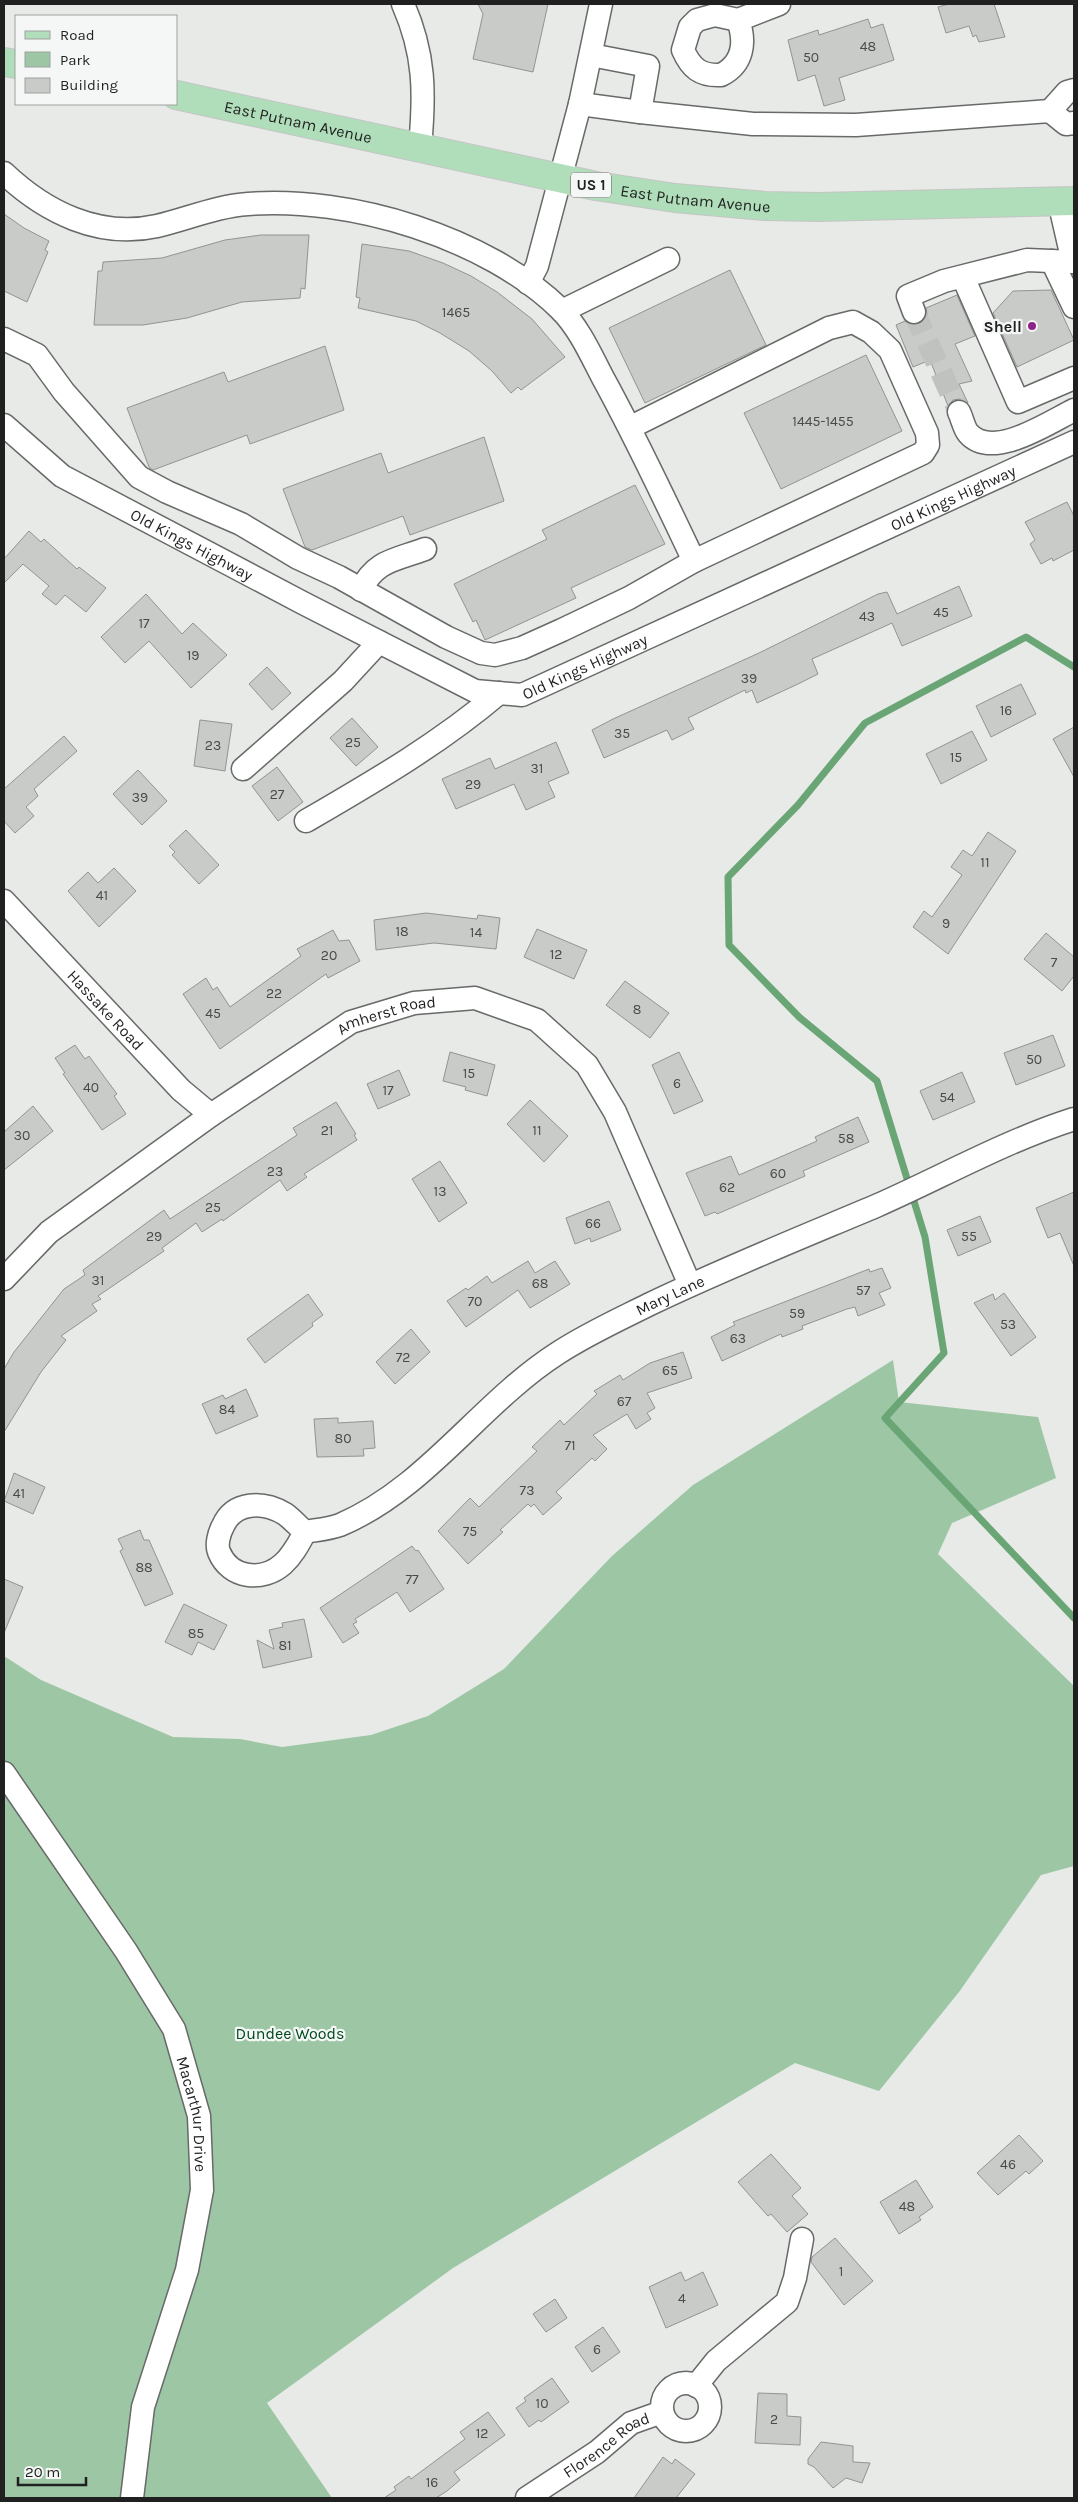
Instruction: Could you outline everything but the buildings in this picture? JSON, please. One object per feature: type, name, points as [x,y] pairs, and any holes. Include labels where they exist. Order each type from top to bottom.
[{"type":"main road","name":"East Putnam Avenue","points":[[178,95],[560,178],[674,198],[765,206],[942,205],[1066,201]]},
{"type":"street","points":[[403,4],[410,20],[422,70],[424,99],[420,147]]},
{"type":"street","points":[[528,283],[538,266],[580,104],[601,4]]},
{"type":"street","points":[[738,20],[779,4]]},
{"type":"street","points":[[591,55],[648,66],[640,112]]},
{"type":"street","points":[[1050,111],[1067,92],[1074,90]]},
{"type":"street","points":[[580,104],[753,124],[856,125],[1050,111],[1066,124],[1074,123]]},
{"type":"street","points":[[4,173],[30,196],[51,209],[84,223],[111,229],[154,227],[245,204],[299,203],[354,212],[428,230],[462,245],[528,283],[562,311],[586,345],[630,427],[694,562]]},
{"type":"street","points":[[1066,201],[1067,262],[1074,307]]},
{"type":"street","points":[[562,311],[668,259]]},
{"type":"street","points":[[911,304],[931,285],[1027,260],[1067,262]]},
{"type":"street","points":[[963,277],[1018,402],[1074,378]]},
{"type":"street","points":[[4,339],[37,355],[64,392],[139,477],[167,492],[241,524],[298,558],[446,637],[480,653],[495,655],[522,648],[629,598],[694,562],[923,453],[928,445],[927,433],[890,350],[871,332],[853,322],[829,328],[630,427]]},
{"type":"street","points":[[958,412],[968,433],[983,444],[1007,443],[1074,410]]},
{"type":"street","name":"Old Kings Highway","points":[[4,425],[62,476],[379,642],[475,690],[522,695],[1074,442]]},
{"type":"street","points":[[361,590],[368,575],[378,566],[424,549]]},
{"type":"street","points":[[243,769],[343,681],[379,642]]},
{"type":"street","points":[[306,821],[400,767],[466,722],[499,693]]},
{"type":"street","name":"Hassake Road","points":[[4,901],[181,1090],[211,1116]]},
{"type":"street","name":"Amherst Road","points":[[4,1279],[49,1232],[211,1116],[351,1022],[414,1003],[474,998],[537,1020],[587,1065],[615,1112],[690,1285]]},
{"type":"street","name":"Mary Lane","points":[[305,1532],[338,1526],[374,1508],[439,1457],[522,1380],[557,1353],[597,1330],[690,1285],[918,1188],[1015,1140],[1074,1119]]},
{"type":"street","name":"Macarthur Drive","points":[[4,1773],[126,1951],[174,2029],[199,2116],[202,2190],[187,2270],[143,2407],[132,2498]]},
{"type":"street","points":[[696,2386],[716,2361],[787,2302],[795,2278],[802,2239]]},
{"type":"street","name":"Florence Road","points":[[683,2383],[696,2386],[707,2396],[709,2414],[700,2426],[687,2431],[677,2429],[666,2421],[662,2412],[663,2399],[671,2388],[683,2383]]},
{"type":"street","name":"Florence Road","points":[[531,2497],[597,2452],[631,2422],[662,2412]]},
{"type":"green space","name":"Dundee Woods","points":[[893,1360],[899,1402],[1038,1417],[1056,1478],[952,1523],[938,1554],[1074,1686],[1074,1866],[1041,1875],[959,1992],[879,2091],[795,2063],[453,2268],[267,2403],[332,2498],[4,2498],[4,1656],[41,1680],[173,1737],[240,1739],[282,1747],[371,1735],[428,1716],[504,1669],[612,1556],[693,1485]]},
{"type":"waterway","points":[[1074,667],[1026,637],[865,723],[798,805],[728,877],[729,945],[799,1017],[877,1081],[925,1237],[944,1353],[885,1418],[1074,1618]]},
{"type":"tunnel","points":[[914,312],[959,412]]},
{"type":"place","name":"Shell","points":[[1032,326]]}]
